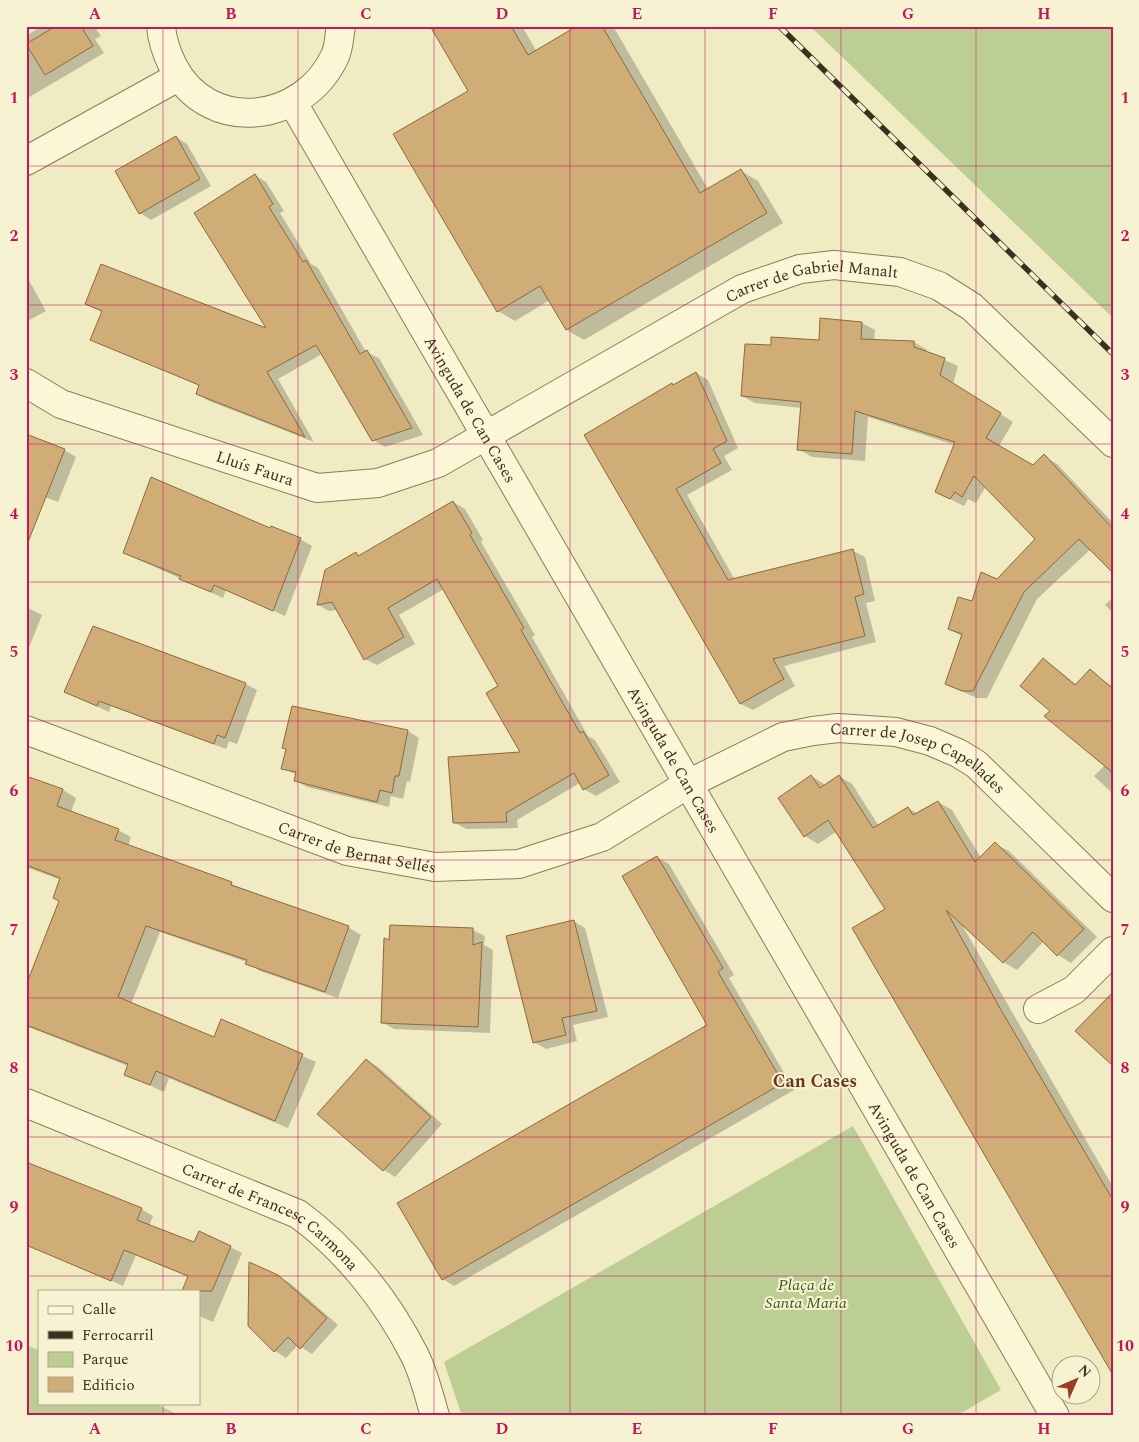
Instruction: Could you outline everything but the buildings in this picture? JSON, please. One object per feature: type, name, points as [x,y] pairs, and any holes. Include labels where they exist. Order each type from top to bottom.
[{"type":"street","points":[[161,26],[166,54],[178,76],[197,95],[220,108],[246,113],[272,111],[293,103],[320,81],[336,55],[341,26]]},
{"type":"street","points":[[26,161],[178,76]]},
{"type":"street","name":"Avinguda de Can Cases","points":[[293,103],[1055,1416]]},
{"type":"street","name":"Carrer de Gabriel Manalt","points":[[486,436],[742,289],[800,269],[834,265],[900,272],[938,286],[972,307],[1113,443]]},
{"type":"street","name":"Lluís Faura","points":[[26,383],[61,404],[317,488],[378,483],[438,463],[486,436]]},
{"type":"street","name":"Carrer de Josep Capellades","points":[[688,784],[783,737],[838,728],[896,732],[930,741],[958,753],[976,764],[1113,898]]},
{"type":"street","name":"Carrer de Bernat Sellés","points":[[26,730],[347,851],[435,867],[519,864],[602,836],[688,784]]},
{"type":"street","points":[[1038,1010],[1074,990],[1113,951]]},
{"type":"street","name":"Carrer de Francesc Carmona","points":[[26,1103],[298,1214],[323,1232],[371,1286],[395,1322],[415,1356],[435,1416]]},
{"type":"green space","points":[[810,26],[1113,26],[1113,318]]},
{"type":"green space","name":"Plaça de Santa Maria","points":[[853,1126],[1001,1390],[956,1416],[462,1416],[444,1362]]},
{"type":"green space","points":[[26,1345],[38,1350],[38,1404],[156,1404],[181,1416],[26,1416]]},
{"type":"railway","points":[[779,26],[1113,354]]},
{"type":"district","name":"Can Cases","points":[[815,1081]]}]
